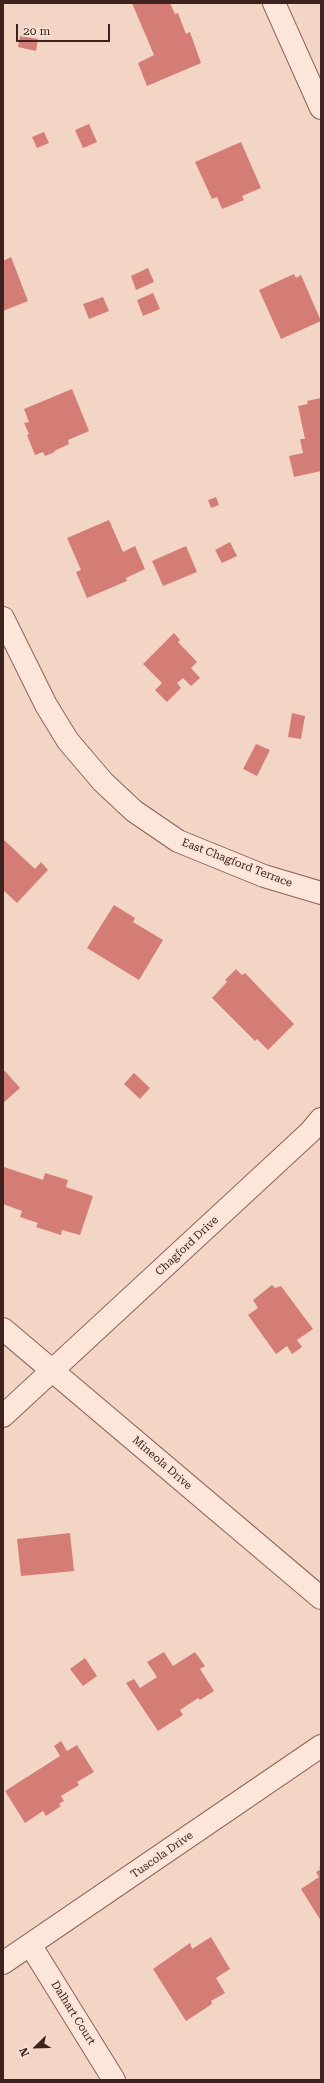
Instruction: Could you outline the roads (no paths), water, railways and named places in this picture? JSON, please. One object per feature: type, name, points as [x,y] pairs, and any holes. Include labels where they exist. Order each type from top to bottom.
[{"type":"street","points":[[274,3],[321,108]]},
{"type":"street","name":"East Chagford Terrace","points":[[3,618],[46,705],[68,741],[103,782],[134,811],[178,841],[264,876],[321,893]]},
{"type":"street","name":"Chagford Drive","points":[[3,1416],[321,1119]]},
{"type":"street","name":"Mineola Drive","points":[[3,1329],[321,1598]]},
{"type":"street","name":"Tuscola Drive","points":[[3,1963],[31,1946],[321,1746]]},
{"type":"street","name":"Dalhart Court","points":[[31,1946],[114,2080]]}]
